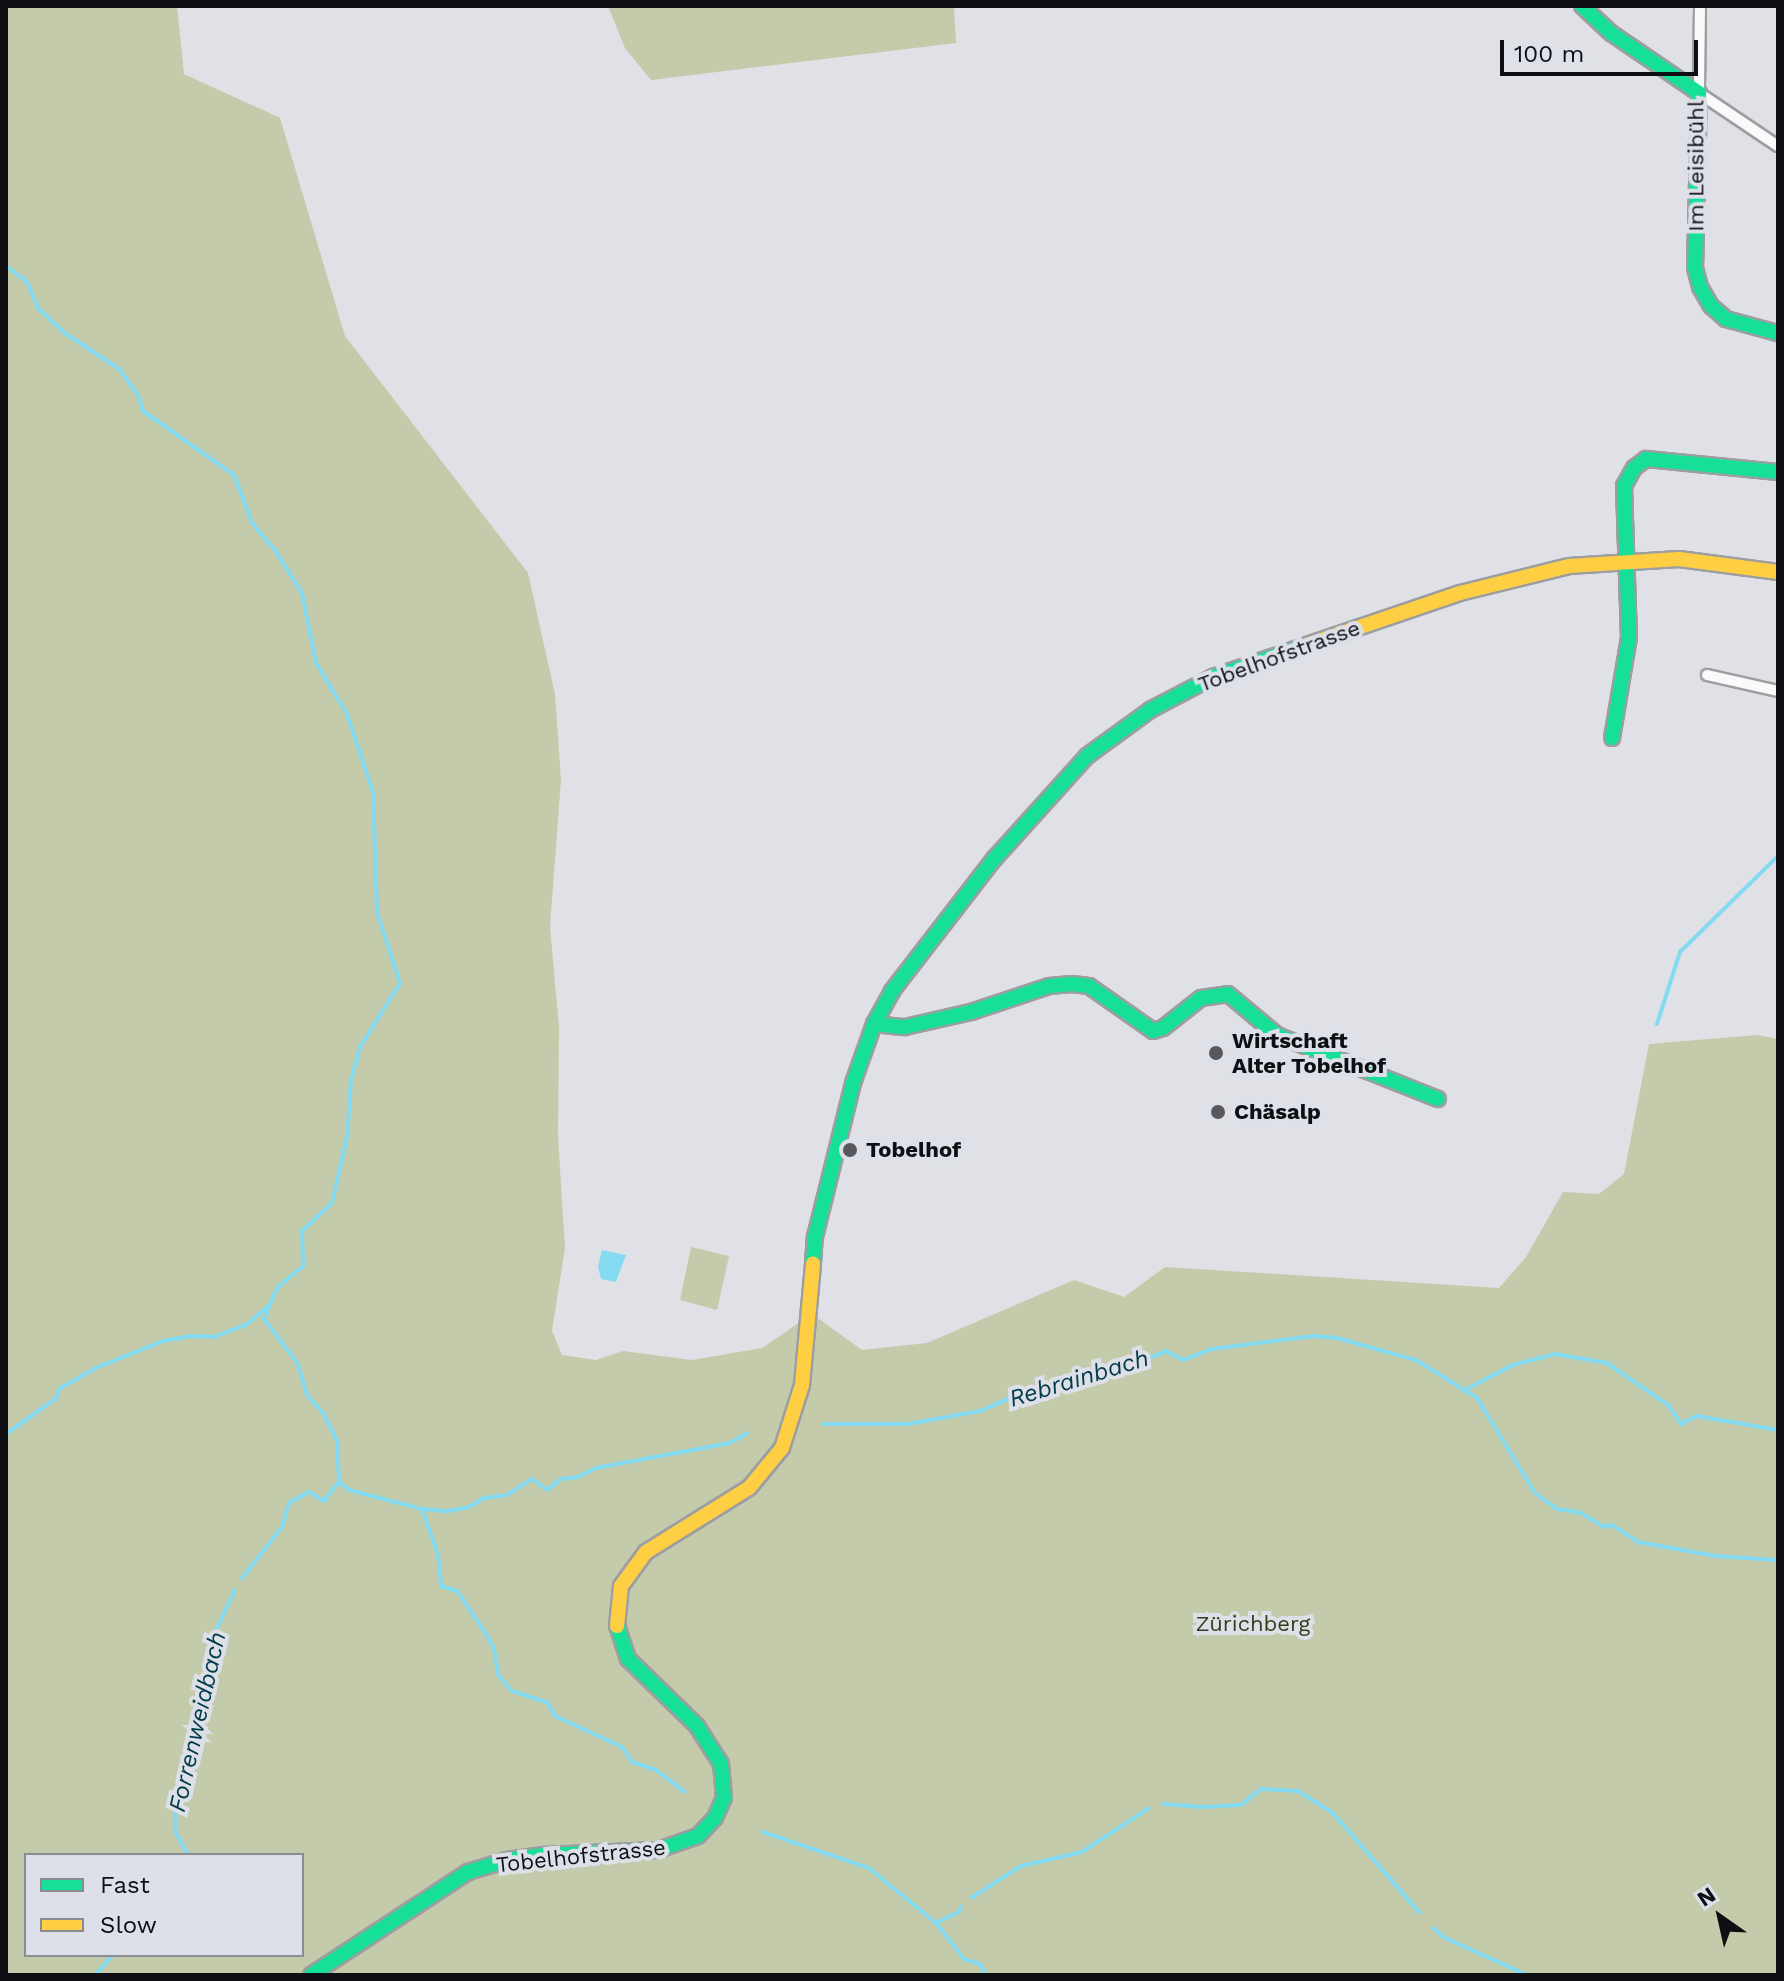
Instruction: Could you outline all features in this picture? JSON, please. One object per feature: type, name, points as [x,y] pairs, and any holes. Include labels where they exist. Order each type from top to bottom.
[{"type":"main road","name":"Im Leisibühl","points":[[1582,6],[1611,33],[1699,93],[1695,268],[1700,287],[1711,306],[1726,319],[1778,333]]},
{"type":"main road","points":[[1612,738],[1629,638],[1629,561],[1624,486],[1634,468],[1646,459],[1704,462],[1778,472]]},
{"type":"main road","name":"Tobelhofstrasse","points":[[311,1975],[468,1872],[507,1860],[544,1855],[658,1850],[698,1836],[715,1818],[724,1798],[725,1782],[721,1764],[697,1726],[628,1659],[617,1632],[617,1600],[636,1562],[658,1543],[749,1488],[774,1461],[788,1434],[802,1385],[815,1237],[855,1074],[874,1024],[916,958],[1031,814],[1087,756],[1150,710],[1248,663],[1460,593],[1569,566],[1629,561],[1679,559],[1778,572]]},
{"type":"main road","points":[[874,1024],[905,1027],[971,1012],[1049,986],[1072,984],[1089,986],[1153,1031],[1163,1028],[1201,998],[1228,994],[1277,1035],[1438,1099]]},
{"type":"street","points":[[1700,6],[1699,93],[1778,146]]},
{"type":"street","points":[[1707,675],[1778,691]]},
{"type":"green space","name":"Zürichberg","points":[[6,6],[177,6],[184,74],[280,118],[345,336],[528,573],[555,694],[561,780],[550,926],[559,1028],[558,1136],[565,1248],[552,1331],[562,1355],[596,1360],[623,1351],[692,1360],[762,1348],[812,1314],[862,1350],[927,1343],[1074,1280],[1124,1297],[1165,1267],[1499,1288],[1526,1257],[1563,1192],[1599,1194],[1624,1174],[1649,1044],[1757,1035],[1778,1039],[1778,1975],[6,1975]]},
{"type":"green space","points":[[608,6],[954,6],[956,43],[651,80],[625,48]]},
{"type":"green space","points":[[691,1247],[729,1256],[717,1310],[680,1300]]},
{"type":"water","points":[[602,1250],[626,1255],[616,1282],[601,1279],[598,1267]]},
{"type":"waterway","points":[[6,266],[27,282],[38,308],[66,334],[119,369],[138,395],[143,411],[234,475],[252,523],[275,550],[302,593],[316,663],[347,714],[373,792],[377,913],[400,983],[360,1047],[351,1080],[347,1137],[332,1203],[302,1231],[303,1266],[277,1288],[264,1319],[298,1364],[307,1395],[323,1413],[337,1440],[339,1482],[349,1490],[422,1509],[447,1511],[469,1507],[484,1498],[507,1495],[532,1479],[547,1490],[561,1479],[578,1477],[596,1468],[729,1443],[748,1433]]},
{"type":"waterway","points":[[1657,1024],[1680,952],[1778,856]]},
{"type":"waterway","points":[[6,1434],[55,1399],[59,1389],[96,1368],[163,1341],[190,1336],[214,1337],[246,1325],[268,1306]]},
{"type":"waterway","name":"Rebrainbach","points":[[823,1424],[908,1424],[980,1411],[1043,1384],[1115,1372],[1166,1351],[1183,1360],[1212,1349],[1313,1336],[1337,1338],[1416,1360],[1477,1398],[1535,1493],[1557,1509],[1581,1513],[1604,1527],[1612,1525],[1638,1542],[1716,1556],[1776,1560]]},
{"type":"waterway","points":[[1463,1391],[1513,1365],[1555,1354],[1607,1363],[1669,1406],[1681,1424],[1697,1416],[1778,1430]]},
{"type":"waterway","name":"Forrenweidbach","points":[[242,1578],[282,1527],[289,1503],[309,1492],[324,1501],[339,1482]]},
{"type":"waterway","points":[[422,1509],[438,1555],[441,1586],[457,1591],[486,1634],[494,1649],[498,1675],[512,1691],[548,1703],[555,1716],[622,1747],[632,1762],[656,1770],[685,1792]]},
{"type":"waterway","name":"Forrenweidbach","points":[[187,1853],[175,1832],[177,1795],[216,1630],[235,1590]]},
{"type":"waterway","points":[[1163,1804],[1203,1807],[1241,1805],[1261,1789],[1298,1791],[1332,1812],[1419,1912]]},
{"type":"waterway","points":[[971,1898],[1021,1866],[1082,1852],[1149,1808]]},
{"type":"waterway","points":[[763,1832],[869,1868],[936,1923],[964,1959],[980,1964],[986,1975]]},
{"type":"waterway","points":[[936,1923],[959,1912],[961,1906]]},
{"type":"waterway","points":[[1434,1928],[1443,1937],[1527,1975]]},
{"type":"waterway","name":"Forrenweidbach","points":[[95,1975],[111,1957]]},
{"type":"traffic: fast","points":[[1582,6],[1611,33],[1699,93],[1695,268],[1700,287],[1711,306],[1726,319],[1778,333]]},
{"type":"traffic: fast","points":[[1612,738],[1629,638],[1624,486],[1634,468],[1646,459],[1778,472]]},
{"type":"traffic: fast","points":[[813,1263],[815,1237],[853,1083],[874,1024],[892,991],[994,859],[1087,756],[1150,710],[1213,677],[1307,645]]},
{"type":"traffic: fast","points":[[874,1024],[905,1027],[971,1012],[1049,986],[1072,984],[1089,986],[1153,1031],[1163,1028],[1201,998],[1228,994],[1277,1035],[1438,1099]]},
{"type":"traffic: fast","points":[[311,1975],[468,1872],[507,1860],[544,1855],[658,1850],[698,1836],[715,1818],[724,1798],[721,1764],[697,1726],[628,1659],[617,1626]]},
{"type":"traffic: slow","points":[[1307,645],[1460,593],[1569,566],[1679,559],[1778,572]]},
{"type":"traffic: slow","points":[[617,1626],[621,1586],[646,1552],[749,1488],[782,1448],[802,1385],[813,1263]]},
{"type":"place","name":"Wirtschaft Alter Tobelhof","points":[[1216,1053]]},
{"type":"place","name":"Chäsalp","points":[[1218,1112]]},
{"type":"place","name":"Tobelhof","points":[[850,1150]]}]
